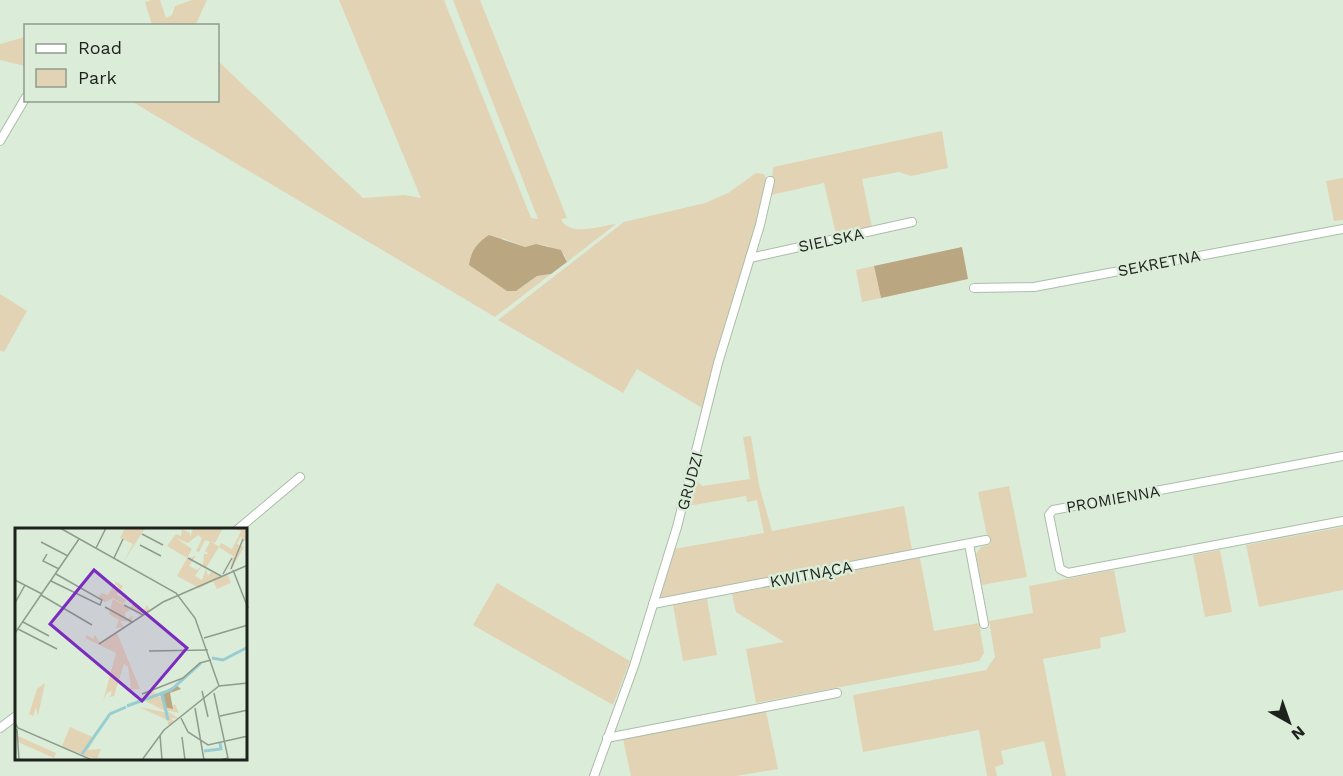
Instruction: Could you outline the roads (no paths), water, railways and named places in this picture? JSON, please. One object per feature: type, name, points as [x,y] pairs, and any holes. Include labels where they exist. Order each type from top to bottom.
[{"type":"street","points":[[0,141],[24,100]]},
{"type":"street","name":"GRUDZI","points":[[594,776],[682,512],[718,363],[750,258],[770,181]]},
{"type":"street","name":"SIELSKA","points":[[750,258],[912,222]]},
{"type":"street","name":"SEKRETNA","points":[[974,288],[1034,287],[1343,229]]},
{"type":"street","name":"PROMIENNA","points":[[1343,456],[1053,510],[1049,515],[1060,569],[1068,573],[1343,521]]},
{"type":"street","points":[[239,528],[300,477]]},
{"type":"street","name":"KWITNĄCA","points":[[652,604],[986,540]]},
{"type":"street","points":[[969,544],[984,624]]},
{"type":"street","points":[[607,738],[837,693]]},
{"type":"street","points":[[0,728],[15,717]]}]
